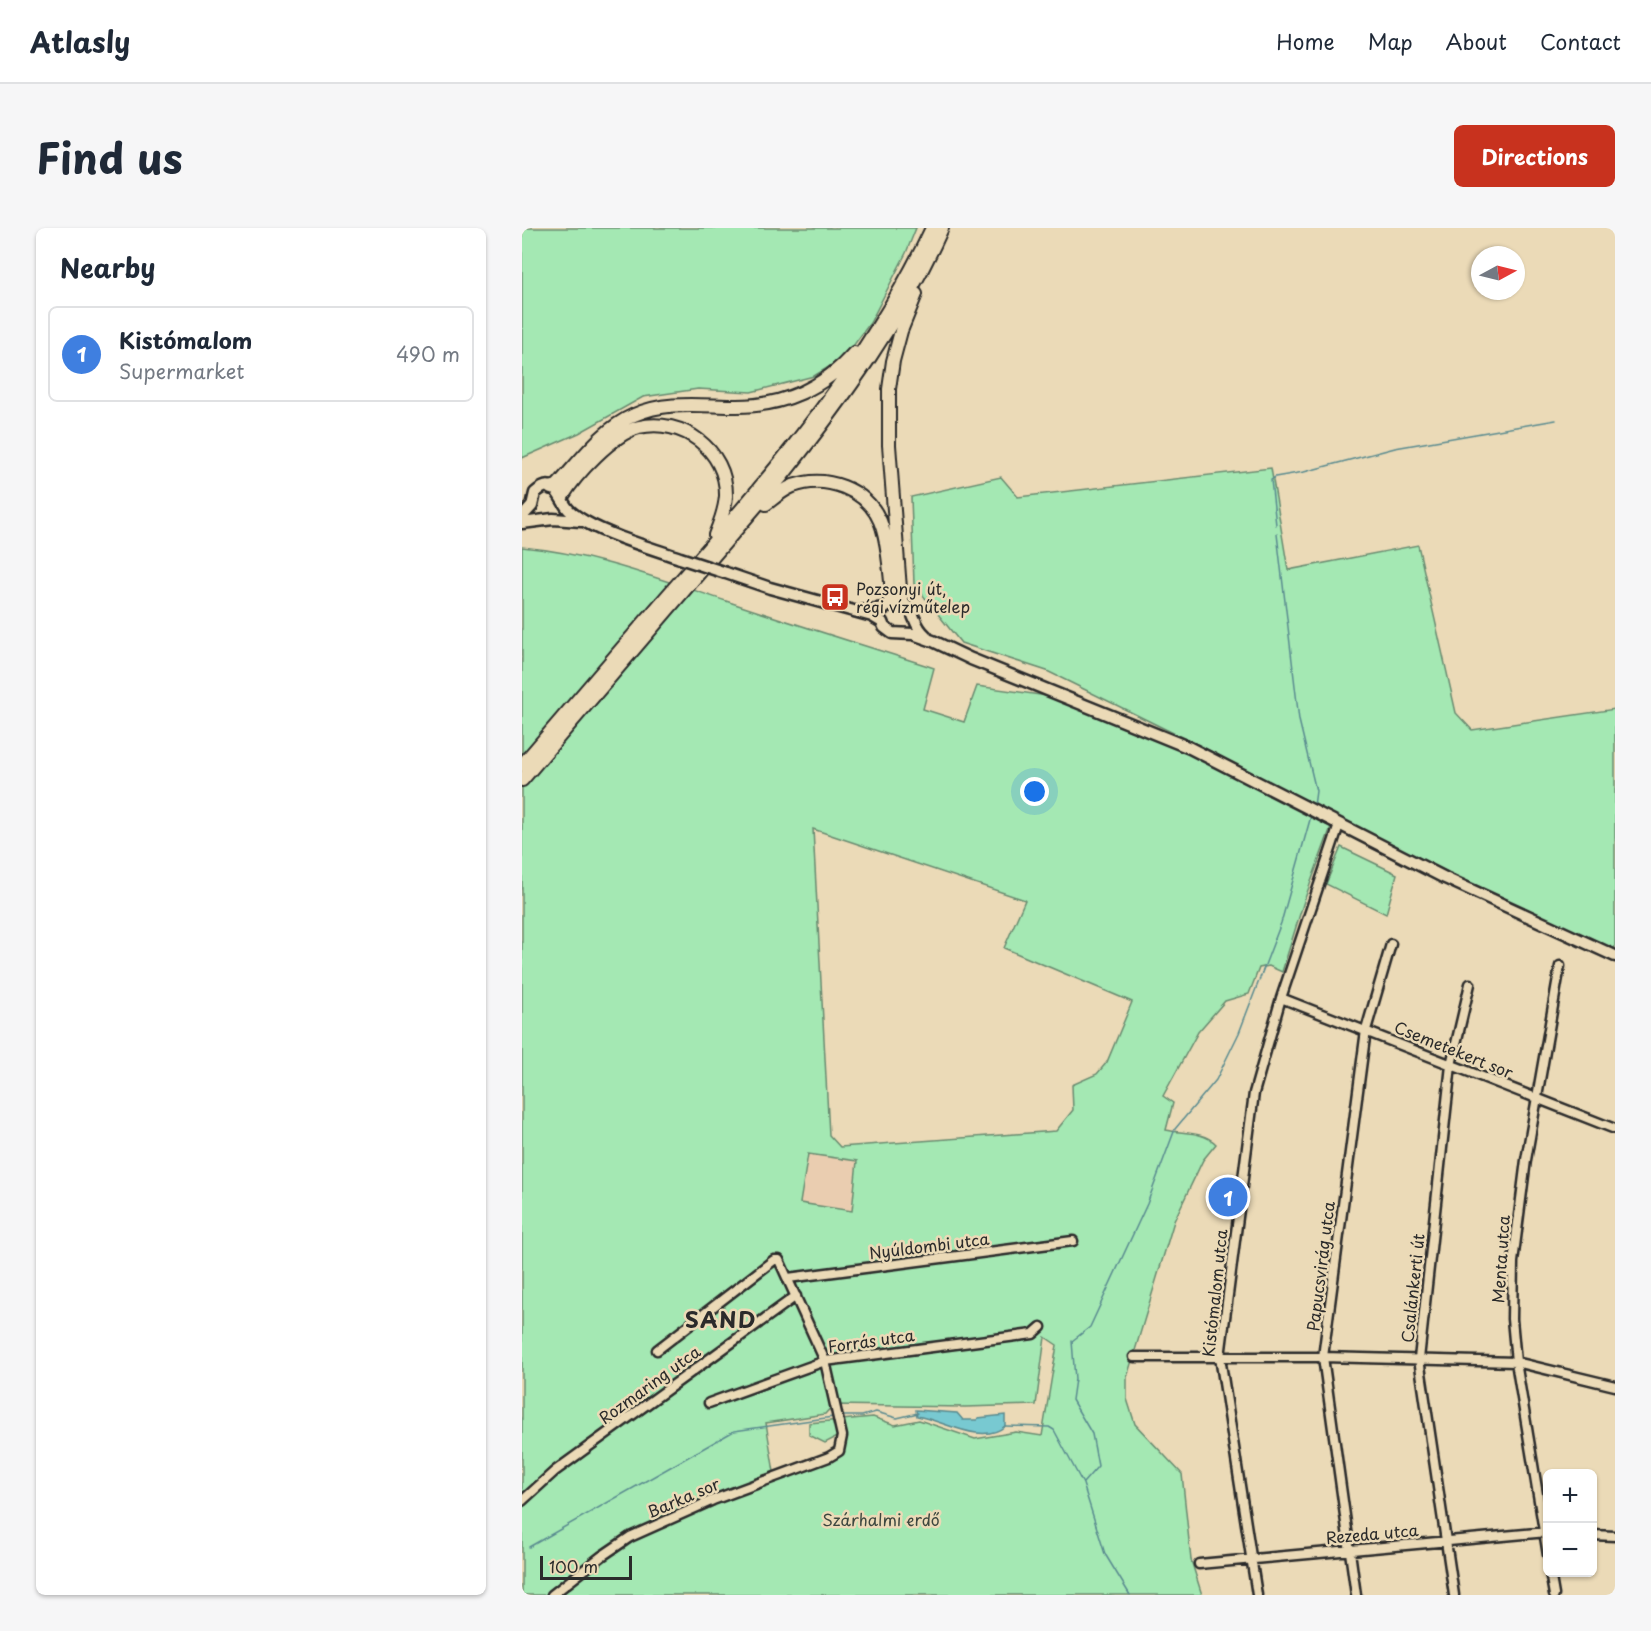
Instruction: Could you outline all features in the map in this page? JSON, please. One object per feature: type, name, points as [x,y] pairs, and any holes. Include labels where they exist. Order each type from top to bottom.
[{"type":"highway","points":[[522,765],[816,418],[880,323],[908,276],[932,228]]},
{"type":"highway","points":[[903,603],[889,445],[889,389],[901,331],[942,228]]},
{"type":"highway","points":[[522,780],[818,431],[876,348],[932,251]]},
{"type":"highway","points":[[551,488],[557,486],[600,439],[615,426],[632,416],[652,408],[671,405],[740,406],[780,401],[798,395],[833,374],[880,323]]},
{"type":"highway","points":[[563,500],[601,452],[623,434],[653,425],[684,430],[696,437],[711,451],[718,463],[725,485],[724,510],[708,548]]},
{"type":"highway","points":[[748,516],[783,491],[805,483],[830,482],[844,486],[858,495],[874,510],[884,534],[891,590],[887,606]]},
{"type":"main road","points":[[563,500],[561,513],[548,519],[536,514],[532,506],[532,499],[539,490],[556,489],[563,500],[569,510],[585,521],[680,558],[792,594],[858,611],[882,622],[884,627],[892,633],[913,634],[933,641],[971,659],[1190,748],[1481,896],[1615,956]]},
{"type":"main road","points":[[522,517],[532,506]]},
{"type":"main road","points":[[522,523],[548,519],[585,521]]},
{"type":"main road","points":[[858,611],[887,606],[894,602],[903,603],[913,612],[917,628],[933,641]]},
{"type":"main road","points":[[882,622],[887,606]]},
{"type":"main road","points":[[903,633],[909,629],[914,619]]},
{"type":"street","name":"Kistómalom utca","points":[[1257,1595],[1220,1357],[1254,1093],[1281,998],[1339,825]]},
{"type":"street","name":"Papucsvirág utca","points":[[1356,1595],[1323,1358],[1366,1030],[1391,944]]},
{"type":"street","name":"Menta utca","points":[[1544,1523],[1516,1362],[1512,1319],[1513,1262],[1518,1213],[1560,966]]},
{"type":"street","name":"Csalánkerti út","points":[[1454,1595],[1419,1359],[1451,1065],[1470,984]]},
{"type":"street","name":"Csemetekert sor","points":[[1281,998],[1615,1129]]},
{"type":"street","name":"Nyúldombi utca","points":[[788,1278],[1073,1241]]},
{"type":"street","points":[[657,1350],[776,1259],[782,1263],[825,1361]]},
{"type":"street","name":"Rozmaring utca","points":[[522,1501],[555,1471],[796,1296]]},
{"type":"street","name":"Forrás utca","points":[[709,1403],[825,1361],[1033,1334],[1041,1327]]},
{"type":"street","points":[[1134,1357],[1516,1362],[1615,1386]]},
{"type":"street","name":"Barka sor","points":[[552,1595],[630,1537],[713,1500],[829,1457],[838,1451],[842,1436],[825,1361]]},
{"type":"street","name":"Rezeda utca","points":[[1199,1564],[1543,1532]]},
{"type":"street","points":[[1597,1535],[1615,1536]]},
{"type":"street","points":[[1551,1577],[1554,1595]]},
{"type":"shaded area","points":[[808,1154],[857,1161],[852,1211],[799,1203]]},
{"type":"green space","points":[[522,228],[916,228],[906,253],[870,323],[845,357],[814,376],[751,392],[698,389],[643,397],[579,433],[522,458]]},
{"type":"green space","points":[[1271,468],[1288,570],[1418,545],[1456,713],[1472,730],[1615,709],[1615,949],[1573,932],[1353,827],[1214,753],[1047,671],[961,643],[914,584],[911,497],[1001,477],[1018,497]]},
{"type":"green space","name":"Szárhalmi erdő","points":[[522,547],[576,555],[627,568],[934,668],[923,709],[964,722],[977,686],[1054,697],[1187,753],[1331,827],[1304,901],[1282,972],[1269,966],[1259,968],[1249,994],[1225,1001],[1198,1032],[1163,1096],[1173,1103],[1166,1130],[1199,1135],[1216,1144],[1203,1160],[1174,1221],[1127,1377],[1127,1399],[1135,1424],[1182,1474],[1191,1560],[1202,1595],[558,1595],[615,1552],[674,1519],[744,1490],[840,1456],[846,1432],[825,1443],[809,1435],[809,1423],[873,1417],[895,1425],[919,1420],[975,1439],[1016,1432],[1042,1436],[1057,1345],[1045,1337],[1036,1405],[965,1407],[833,1405],[825,1414],[766,1423],[774,1472],[683,1509],[625,1538],[570,1574],[545,1595],[522,1595]],"holes":[[[813,829],[1025,900],[1004,948],[1132,1002],[1107,1062],[1097,1074],[1072,1085],[1073,1110],[1056,1131],[840,1147],[829,1135]],[[808,1154],[857,1161],[852,1211],[800,1203]]]},
{"type":"green space","points":[[1341,847],[1397,874],[1386,914],[1326,884]]},
{"type":"water","points":[[916,1410],[957,1413],[963,1420],[1005,1415],[1005,1426],[996,1431],[974,1433],[917,1416]]},
{"type":"waterway","points":[[1276,525],[1271,480],[1275,477],[1304,472],[1395,448],[1556,420]]},
{"type":"waterway","points":[[1277,534],[1299,720],[1316,791],[1314,806]]},
{"type":"waterway","points":[[1083,1483],[1098,1466],[1092,1434],[1072,1400],[1075,1379],[1072,1341],[1090,1327],[1147,1204],[1175,1129],[1216,1080],[1239,1033],[1281,923],[1311,816]]},
{"type":"waterway","points":[[841,1416],[862,1416],[876,1412],[897,1418],[918,1413]]},
{"type":"waterway","points":[[529,1547],[734,1431],[833,1417]]},
{"type":"waterway","points":[[1005,1426],[1049,1427],[1054,1430],[1083,1484],[1105,1554],[1130,1595]]},
{"type":"place","name":"Pozsonyi út, régi vízműtelep","points":[[835,597]]},
{"type":"place","name":"Kistómalom","points":[[1228,1197]]},
{"type":"district","name":"SAND","points":[[721,1318]]}]
